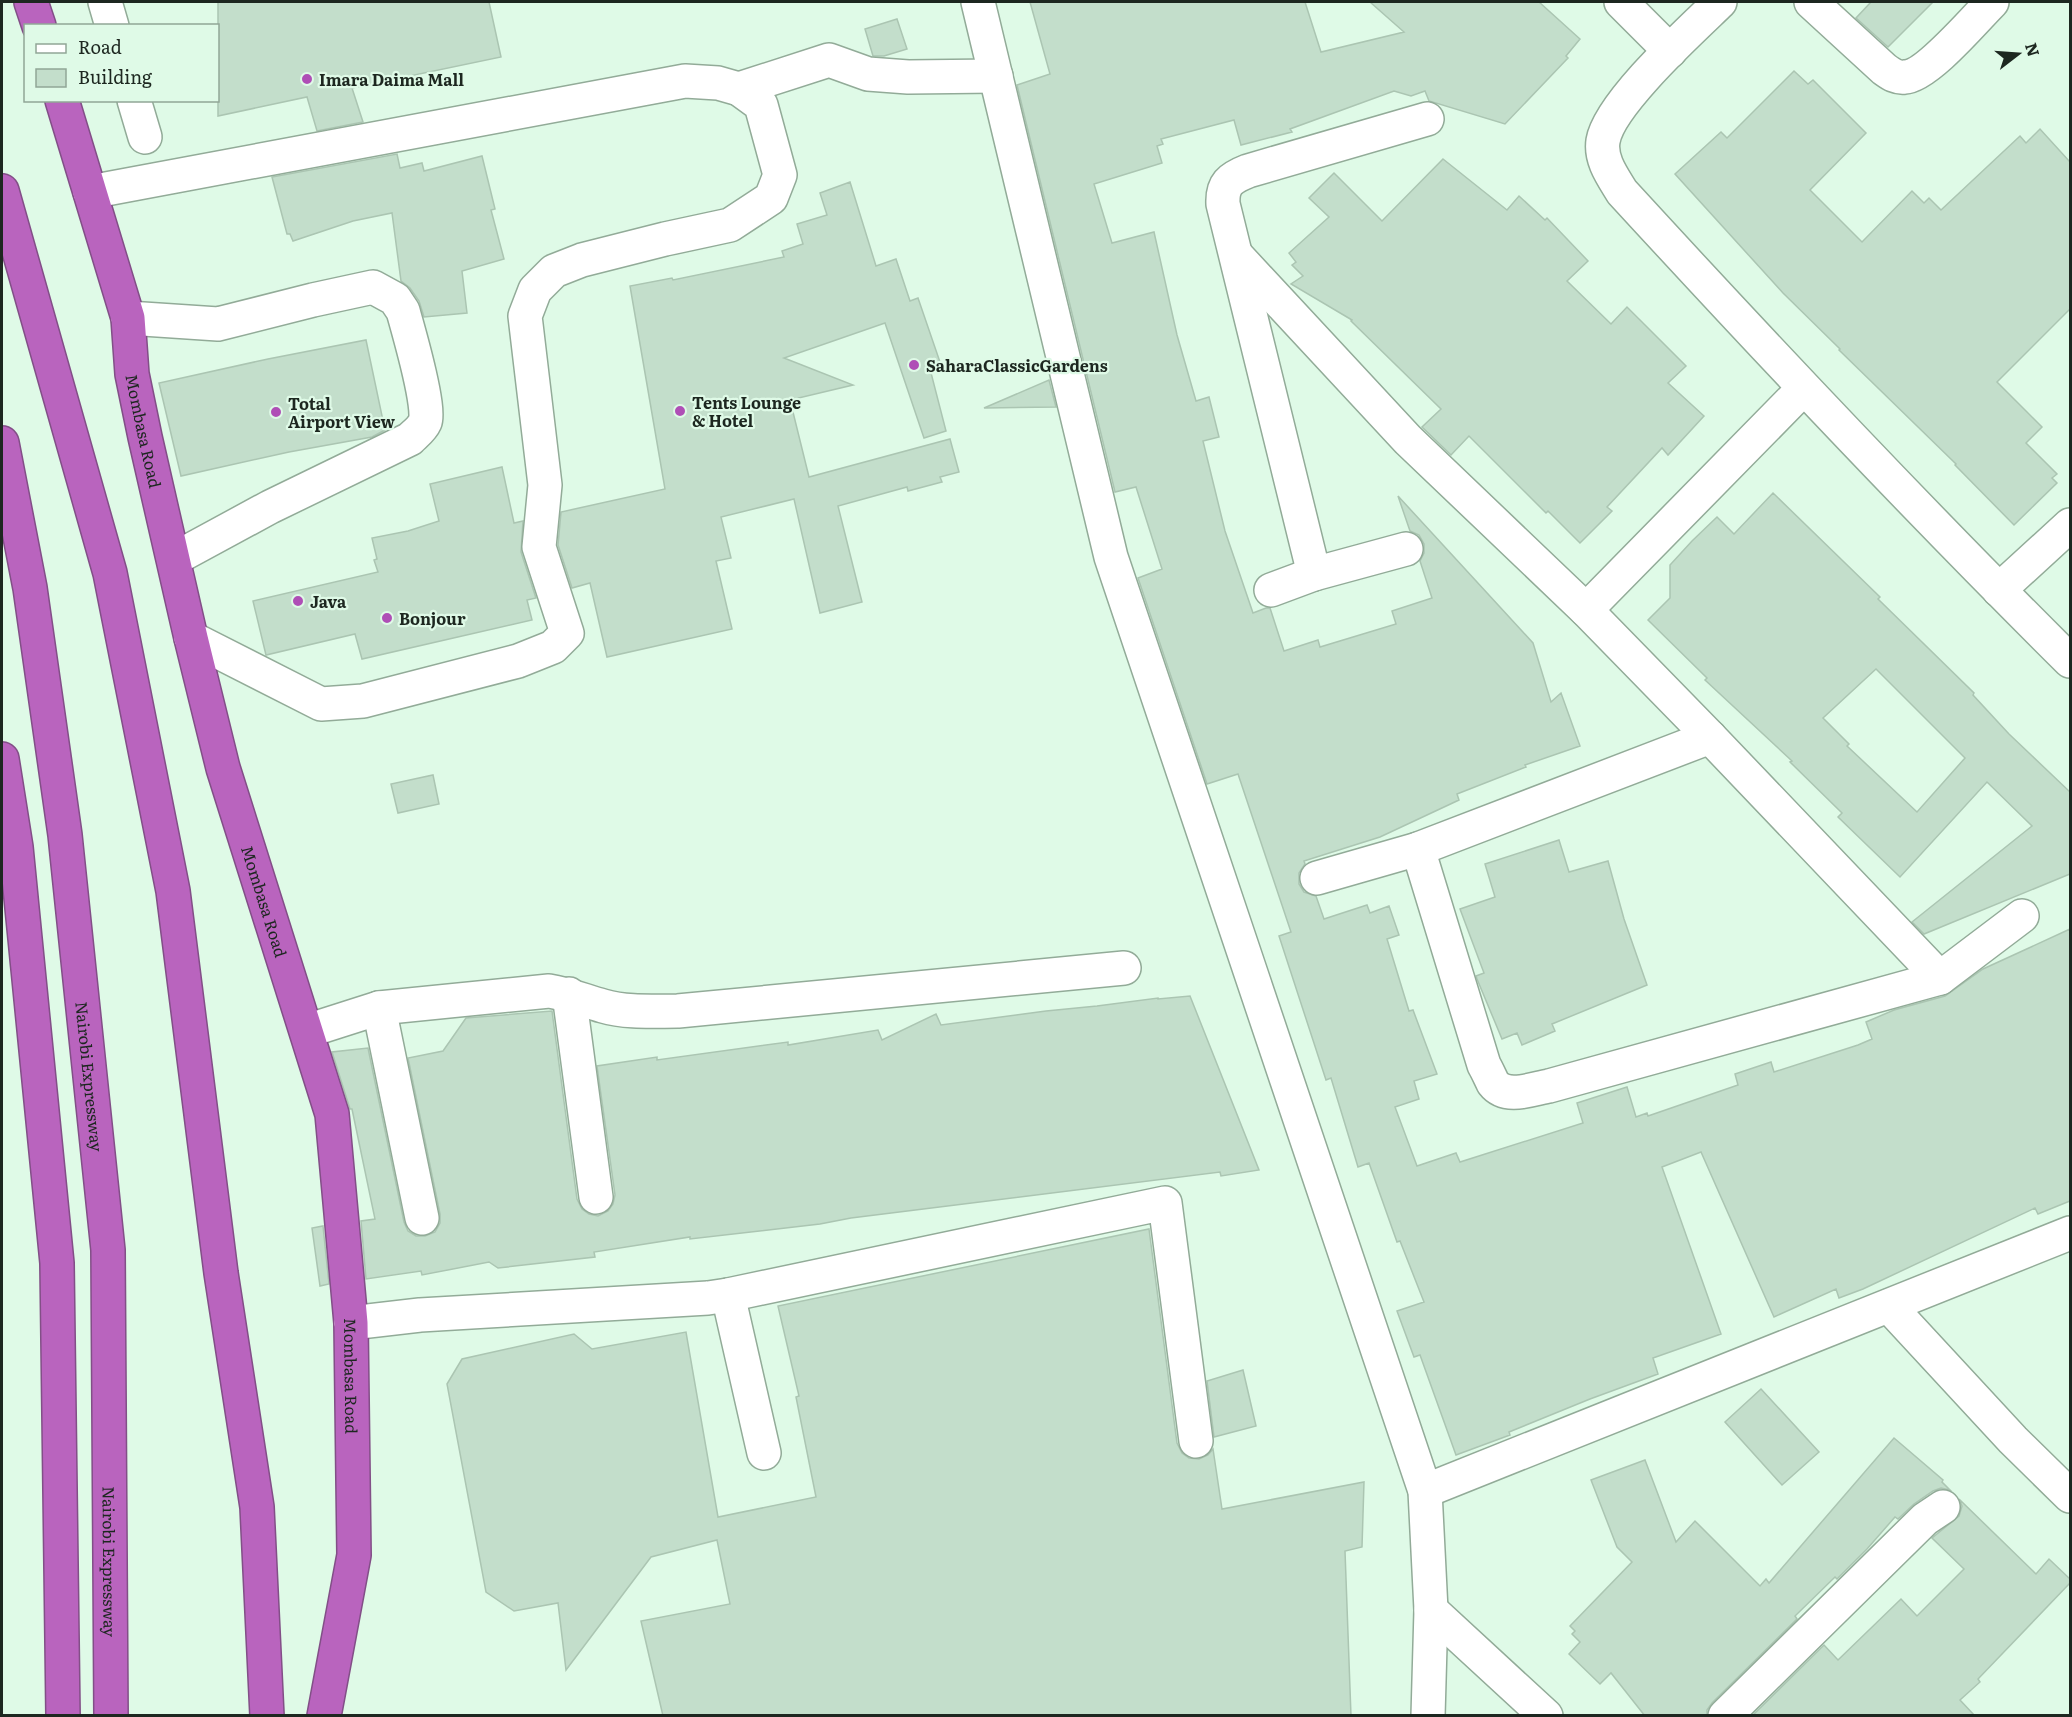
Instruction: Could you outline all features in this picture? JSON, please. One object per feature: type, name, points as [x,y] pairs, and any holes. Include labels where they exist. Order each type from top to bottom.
[{"type":"highway","points":[[31,2],[38,24]]},
{"type":"highway","name":"Mombasa Road","points":[[63,102],[128,318],[132,374],[145,437],[223,768],[332,1114],[351,1323],[354,1555],[324,1716]]},
{"type":"highway","points":[[2,191],[110,573],[173,891],[221,1273],[257,1507],[267,1716]]},
{"type":"highway","name":"Nairobi Expressway","points":[[2,443],[30,588],[65,835],[108,1250],[111,1716]]},
{"type":"highway","points":[[2,759],[16,847],[57,1263],[63,1716]]},
{"type":"street","points":[[105,2],[111,24]]},
{"type":"street","points":[[978,2],[1111,557],[1425,1491],[1431,1610],[1428,1716]]},
{"type":"street","points":[[1621,2],[1670,51]]},
{"type":"street","points":[[1720,2],[1670,51],[1618,109],[1603,141],[1603,154],[1610,172],[1622,192],[1803,389],[2070,661]]},
{"type":"street","points":[[1811,2],[1884,69],[1894,76],[1906,77],[1919,73],[1931,64],[1992,2]]},
{"type":"street","points":[[739,89],[829,60],[868,74],[908,77],[996,76]]},
{"type":"street","points":[[90,192],[685,81],[718,83],[739,89],[761,105],[780,175],[771,198],[730,225],[582,260],[554,272],[535,290],[525,316],[545,485],[539,547],[567,633],[554,647],[518,661],[363,701],[321,704],[191,638]]},
{"type":"street","points":[[135,102],[145,137]]},
{"type":"street","points":[[1314,574],[1223,204],[1223,193],[1226,184],[1235,176],[1427,119]]},
{"type":"street","points":[[1237,256],[1408,440],[1586,610],[1940,978]]},
{"type":"street","points":[[128,318],[218,324],[373,287],[395,299],[403,311],[425,404],[426,420],[410,439],[270,507],[174,559]]},
{"type":"street","points":[[1586,610],[1803,389]]},
{"type":"street","points":[[1999,590],[2070,525]]},
{"type":"street","points":[[1272,590],[1314,574],[1406,549]]},
{"type":"street","points":[[1317,878],[1418,849],[1710,737]]},
{"type":"street","points":[[1418,849],[1484,1065],[1494,1084],[1507,1092],[1549,1086],[1940,978],[2022,916]]},
{"type":"street","points":[[307,1031],[379,1008],[549,991],[569,994],[604,1007],[632,1011],[678,1011],[1124,968]]},
{"type":"street","points":[[569,994],[596,1197]]},
{"type":"street","points":[[379,1008],[422,1218]]},
{"type":"street","points":[[351,1323],[420,1328],[708,1298],[1165,1203],[1196,1441]]},
{"type":"street","points":[[1425,1491],[2070,1233]]},
{"type":"street","points":[[728,1295],[764,1453]]},
{"type":"street","points":[[1889,1306],[2013,1440],[2070,1496]]},
{"type":"street","points":[[1725,1716],[1925,1519],[1943,1507]]},
{"type":"street","points":[[1431,1610],[1546,1716]]},
{"type":"building","name":"Imara Daima Mall","points":[[218,2],[489,2],[501,57],[352,88],[363,122],[317,131],[307,97],[218,116]]},
{"type":"building","points":[[1030,2],[1305,2],[1321,52],[1404,32],[1370,2],[1539,2],[1580,39],[1566,56],[1568,58],[1505,124],[1429,101],[1425,91],[1411,96],[1394,91],[1290,129],[1292,132],[1241,145],[1234,120],[1161,139],[1163,144],[1157,146],[1162,163],[1094,184],[1112,243],[1154,232],[1177,335],[1196,401],[1209,397],[1219,437],[1203,441],[1225,531],[1253,613],[1270,608],[1284,651],[1318,640],[1320,647],[1396,624],[1392,611],[1432,598],[1420,561],[1424,553],[1424,544],[1419,535],[1410,531],[1398,496],[1533,643],[1551,702],[1561,693],[1580,746],[1525,765],[1526,767],[1457,794],[1459,800],[1380,837],[1304,861],[1305,864],[1299,873],[1299,884],[1304,892],[1316,896],[1324,919],[1367,905],[1370,913],[1389,906],[1399,935],[1387,939],[1409,1011],[1413,1010],[1437,1074],[1414,1081],[1419,1099],[1395,1107],[1417,1166],[1456,1153],[1460,1162],[1583,1123],[1577,1103],[1627,1087],[1636,1117],[1647,1113],[1648,1116],[1738,1085],[1735,1074],[1771,1062],[1774,1072],[1858,1045],[1872,1039],[1866,1022],[1894,1010],[1945,996],[1983,969],[2070,929],[2070,1201],[2038,1214],[2035,1208],[1863,1289],[1839,1298],[1836,1289],[1774,1317],[1701,1152],[1662,1167],[1721,1334],[1653,1358],[1658,1374],[1590,1399],[1509,1432],[1510,1435],[1456,1455],[1420,1355],[1414,1357],[1397,1311],[1424,1302],[1400,1241],[1397,1242],[1369,1163],[1358,1167],[1331,1078],[1326,1080],[1279,936],[1291,932],[1238,774],[1207,784],[1138,578],[1162,569],[1136,487],[1115,492],[1017,85],[1050,74]]},
{"type":"building","points":[[1871,2],[1933,2],[1888,47],[1856,18]]},
{"type":"building","points":[[897,19],[907,49],[884,56],[873,56],[865,29]]},
{"type":"building","points":[[1794,71],[1808,84],[1813,80],[1866,133],[1810,190],[1862,242],[1912,191],[1924,203],[1929,198],[1941,210],[2020,136],[2026,143],[2040,129],[2070,162],[2070,309],[1997,382],[2042,427],[2026,443],[2057,474],[2052,478],[2057,483],[2014,525],[1956,464],[1783,293],[1675,174],[1721,132],[1727,138]]},
{"type":"building","points":[[397,154],[400,168],[422,163],[424,171],[482,156],[495,209],[491,210],[504,259],[462,271],[467,313],[424,317],[419,301],[410,288],[401,281],[392,213],[353,221],[293,241],[290,234],[287,234],[272,177]]},
{"type":"building","points":[[1443,159],[1507,210],[1519,196],[1545,220],[1547,218],[1588,261],[1567,281],[1611,324],[1627,307],[1686,366],[1668,383],[1704,416],[1668,455],[1662,448],[1607,507],[1612,511],[1580,543],[1548,511],[1546,513],[1469,436],[1451,455],[1422,427],[1441,409],[1352,320],[1291,284],[1303,276],[1292,265],[1296,262],[1289,253],[1329,217],[1309,198],[1334,173],[1382,221]]},
{"type":"building","points":[[850,182],[876,266],[896,259],[910,301],[918,298],[941,365],[930,369],[946,431],[924,438],[885,323],[784,358],[853,385],[790,400],[809,477],[950,439],[959,472],[940,477],[942,482],[908,491],[907,487],[838,506],[862,602],[820,613],[794,499],[721,517],[731,558],[716,561],[732,629],[607,657],[590,583],[572,588],[558,545],[561,512],[665,489],[630,286],[672,278],[673,280],[784,257],[782,251],[803,244],[797,224],[827,215],[820,193]]},
{"type":"building","points":[[366,340],[385,430],[372,437],[289,452],[181,476],[159,383]]},
{"type":"building","points":[[1049,380],[1056,407],[984,408]]},
{"type":"building","points":[[502,467],[514,523],[523,521],[521,552],[536,598],[527,600],[532,620],[362,659],[355,634],[266,655],[253,601],[378,572],[374,560],[377,559],[372,538],[408,531],[439,521],[430,484]]},
{"type":"building","points":[[1773,493],[1880,597],[1878,599],[1974,693],[1973,695],[2009,734],[2070,792],[2070,874],[1924,934],[1912,922],[2032,826],[1987,782],[1900,877],[1838,817],[1842,813],[1790,762],[1792,761],[1705,680],[1707,678],[1648,620],[1670,598],[1670,565],[1692,541],[1717,517],[1734,534]],"holes":[[[1876,669],[1965,758],[1917,812],[1847,746],[1849,744],[1823,718]]]},
{"type":"building","points":[[433,775],[439,804],[398,813],[391,784]]},
{"type":"building","points":[[1559,840],[1569,872],[1608,861],[1624,919],[1647,985],[1552,1024],[1555,1031],[1522,1045],[1517,1033],[1502,1039],[1476,976],[1484,973],[1460,909],[1495,897],[1485,864]]},
{"type":"building","points":[[1190,996],[1259,1170],[1221,1176],[1220,1172],[851,1218],[820,1224],[690,1239],[690,1237],[594,1252],[595,1257],[498,1268],[489,1262],[422,1275],[421,1271],[366,1279],[361,1221],[375,1219],[352,1109],[350,1109],[332,1052],[368,1048],[404,1222],[408,1231],[416,1236],[425,1236],[435,1232],[440,1223],[440,1214],[408,1058],[443,1051],[466,1018],[552,1011],[577,1199],[582,1209],[598,1216],[608,1211],[615,1195],[597,1066],[788,1042],[788,1045],[878,1030],[882,1040],[936,1014],[941,1025]]},
{"type":"building","points":[[323,1226],[329,1284],[320,1286],[312,1228]]},
{"type":"building","points":[[1149,1229],[1177,1443],[1182,1453],[1189,1458],[1199,1459],[1208,1455],[1213,1449],[1222,1509],[1364,1482],[1362,1547],[1345,1551],[1351,1716],[663,1716],[641,1621],[730,1604],[717,1540],[651,1557],[566,1670],[558,1603],[514,1611],[486,1592],[447,1384],[462,1359],[574,1334],[592,1349],[686,1332],[718,1517],[816,1497],[796,1397],[799,1396],[778,1306]]},
{"type":"building","points":[[1243,1370],[1256,1426],[1214,1437],[1207,1381]]},
{"type":"building","points":[[1761,1389],[1819,1452],[1782,1485],[1725,1422]]},
{"type":"building","points":[[1894,1438],[1943,1480],[1942,1482],[1950,1490],[1941,1488],[1933,1491],[1898,1519],[1895,1517],[1867,1549],[1795,1616],[1797,1619],[1712,1703],[1707,1710],[1707,1716],[1645,1716],[1611,1673],[1600,1684],[1569,1654],[1580,1642],[1572,1634],[1575,1631],[1570,1626],[1632,1562],[1617,1547],[1591,1480],[1645,1460],[1676,1542],[1695,1521],[1760,1586],[1766,1579],[1769,1583]]},
{"type":"building","points":[[1959,1499],[2036,1574],[2049,1559],[2070,1579],[2070,1583],[1978,1679],[1980,1682],[1960,1700],[1975,1716],[1752,1716],[1824,1645],[1838,1660],[1901,1599],[1917,1616],[1964,1569],[1932,1538],[1959,1516],[1962,1506]]},
{"type":"place","name":"Imara Daima Mall","points":[[307,79]]},
{"type":"place","name":"SaharaClassicGardens","points":[[914,365]]},
{"type":"place","name":"Tents Lounge & Hotel","points":[[680,411]]},
{"type":"place","name":"Total Airport View","points":[[276,412]]},
{"type":"place","name":"Java","points":[[298,601]]},
{"type":"place","name":"Bonjour","points":[[387,618]]}]
